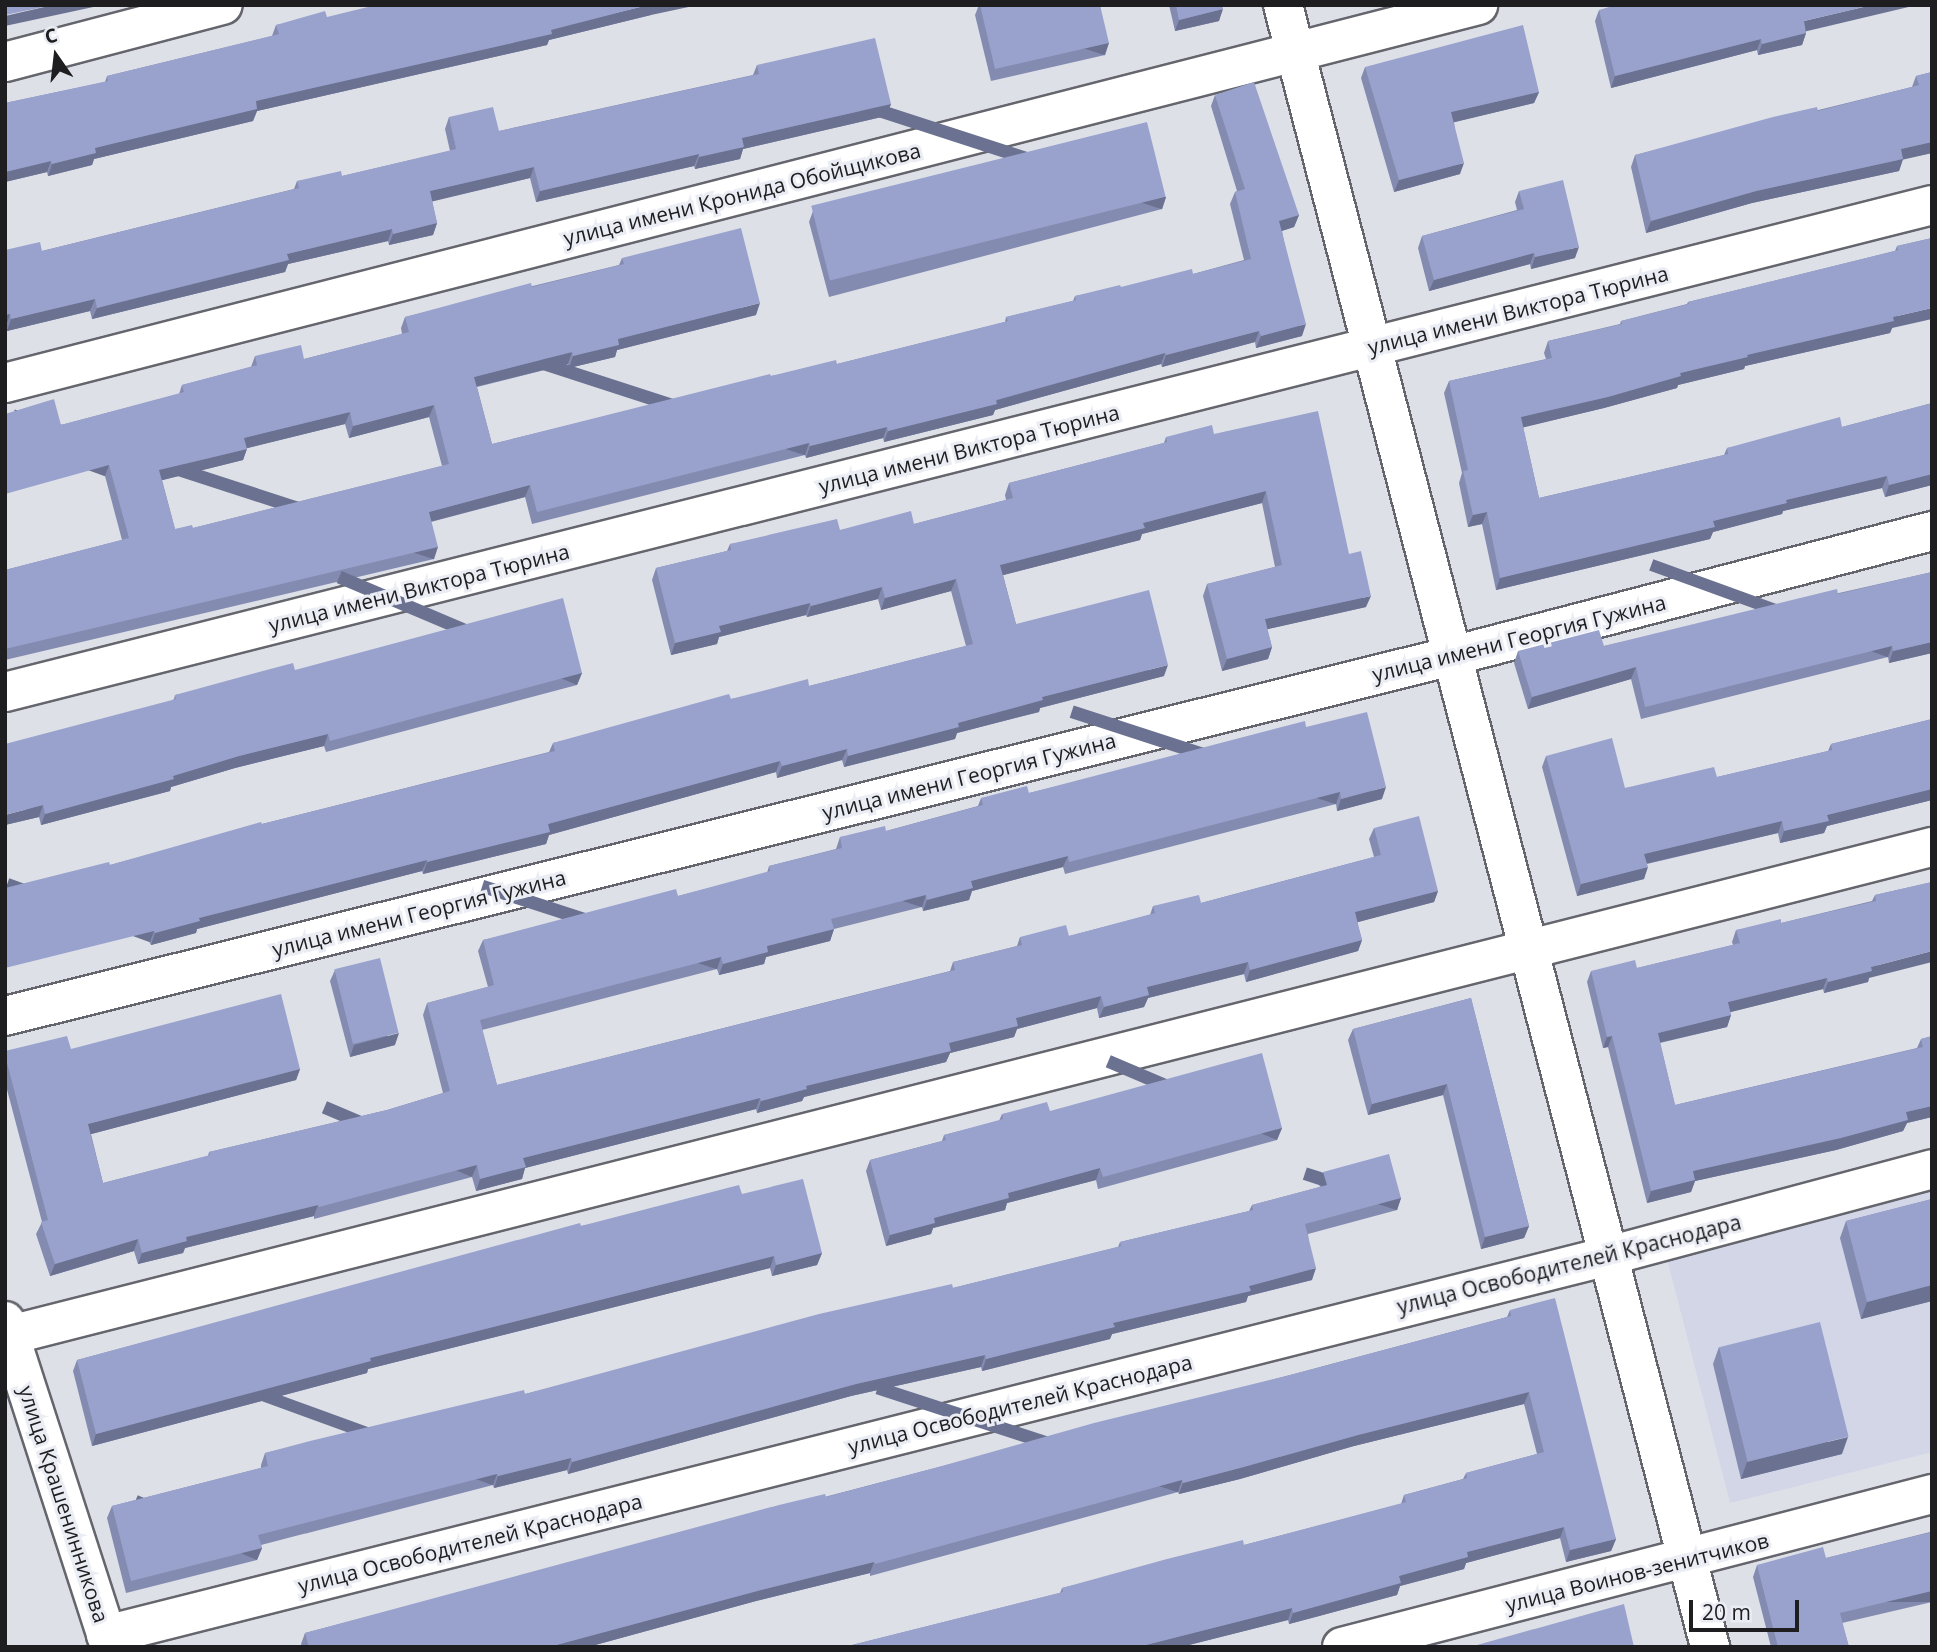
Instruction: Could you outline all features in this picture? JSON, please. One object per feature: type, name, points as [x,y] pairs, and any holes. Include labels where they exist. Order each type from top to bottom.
[{"type":"street","points":[[5,62],[223,5]]},
{"type":"street","points":[[1283,5],[1710,1647]]},
{"type":"street","name":"улица имени Кронида Обойщикова","points":[[5,383],[1478,5]]},
{"type":"street","name":"улица имени Виктора Тюрина","points":[[5,692],[1932,205]]},
{"type":"street","name":"улица имени Георгия Гужина","points":[[5,1016],[1452,656],[1932,531]]},
{"type":"street","points":[[8,1328],[1529,951],[1932,847]]},
{"type":"street","name":"улица Освободителей Краснодара","points":[[108,1641],[1608,1256],[1932,1169]]},
{"type":"street","name":"улица Крашенинникова","points":[[8,1328],[108,1641]]},
{"type":"street","name":"улица Воинов-зенитчиков","points":[[1342,1647],[1687,1560],[1932,1494]]},
{"type":"shaded area","points":[[1932,1191],[1932,1452],[1730,1503],[1667,1259]]},
{"type":"building","points":[[5,5],[53,5],[5,15]]},
{"type":"building","points":[[376,5],[648,5],[551,30],[552,34],[256,101],[257,109],[95,148],[96,153],[52,164],[51,161],[5,172],[5,103],[108,81],[107,76],[279,34],[276,25],[325,11],[327,17]]},
{"type":"building","points":[[980,5],[1100,5],[1109,43],[995,69]]},
{"type":"building","points":[[1176,5],[1222,5],[1223,9],[1179,20]]},
{"type":"building","points":[[1616,5],[1872,5],[1804,21],[1806,33],[1762,44],[1761,39],[1615,76],[1599,10]]},
{"type":"building","points":[[1523,25],[1539,92],[1451,112],[1464,163],[1399,180],[1365,67]]},
{"type":"building","points":[[875,38],[891,104],[742,138],[744,147],[699,157],[699,154],[540,191],[534,167],[430,191],[437,223],[393,234],[392,229],[287,254],[289,260],[97,308],[95,299],[11,319],[10,314],[5,315],[5,250],[40,242],[42,251],[299,188],[297,181],[341,171],[342,176],[456,149],[449,117],[493,107],[499,131],[759,74],[757,65]]},
{"type":"building","points":[[1932,72],[1932,142],[1901,149],[1903,159],[1756,191],[1651,221],[1635,155],[1773,117],[1817,107],[1818,111],[1919,85],[1916,76]]},
{"type":"building","points":[[1254,82],[1299,215],[1279,221],[1306,324],[1261,336],[1259,331],[1166,355],[1165,353],[996,400],[997,404],[888,431],[887,427],[810,446],[809,443],[537,512],[530,485],[429,512],[438,547],[5,649],[5,570],[129,538],[109,465],[5,494],[5,414],[54,399],[61,425],[184,392],[182,385],[257,365],[255,356],[301,345],[304,359],[409,332],[405,317],[531,283],[532,287],[624,264],[622,258],[741,228],[760,303],[618,339],[619,345],[573,356],[572,352],[474,377],[492,444],[770,374],[771,376],[836,360],[837,364],[1008,321],[1006,317],[1076,300],[1075,296],[1120,285],[1121,287],[1192,269],[1193,274],[1251,259],[1235,192],[1245,189],[1215,95]],"holes":[[[434,405],[449,464],[193,528],[192,525],[175,529],[159,470],[247,449],[244,438],[350,412],[353,426]]]},
{"type":"building","points":[[1147,122],[1166,197],[830,280],[811,206]]},
{"type":"building","points":[[1563,180],[1579,247],[1535,257],[1534,253],[1434,280],[1422,236],[1524,209],[1519,191]]},
{"type":"building","points":[[1932,238],[1932,308],[1893,317],[1894,321],[1680,373],[1681,376],[1608,397],[1521,417],[1539,498],[1728,454],[1727,448],[1840,417],[1842,427],[1932,403],[1932,474],[1889,485],[1887,476],[1786,500],[1787,503],[1713,521],[1715,527],[1500,578],[1487,512],[1473,515],[1463,471],[1468,470],[1449,381],[1552,358],[1548,341],[1622,324],[1621,321],[1689,304],[1688,302],[1898,250],[1897,246]]},
{"type":"building","points":[[1318,411],[1349,554],[1361,551],[1371,596],[1265,619],[1272,647],[1227,659],[1207,584],[1282,565],[1266,491],[1143,523],[1145,528],[1000,565],[1016,624],[1149,590],[1168,665],[1042,697],[1043,700],[958,723],[959,727],[848,756],[847,749],[782,766],[780,761],[548,824],[550,832],[427,860],[199,918],[200,921],[155,933],[154,931],[5,968],[5,888],[109,862],[110,865],[261,822],[262,824],[555,751],[553,743],[729,694],[731,699],[808,679],[809,686],[973,644],[956,579],[885,598],[882,587],[811,606],[810,603],[719,626],[721,632],[675,643],[656,568],[731,550],[730,544],[837,519],[840,530],[911,511],[914,524],[1013,498],[1009,483],[1167,442],[1166,437],[1212,425],[1214,434]]},
{"type":"building","points":[[1932,572],[1932,642],[1893,651],[1892,646],[1645,707],[1636,667],[1532,697],[1518,651],[1599,630],[1604,646],[1837,589],[1838,594]]},
{"type":"building","points":[[563,598],[582,673],[330,741],[328,734],[239,756],[173,776],[174,779],[45,814],[43,805],[5,815],[5,744],[176,699],[175,695],[293,663],[295,670]]},
{"type":"building","points":[[1367,712],[1386,787],[1341,799],[1340,792],[1069,862],[1068,856],[971,881],[973,888],[927,900],[926,895],[831,919],[834,929],[767,946],[768,952],[723,964],[721,957],[480,1020],[497,1085],[955,970],[953,962],[1022,945],[1020,937],[1066,925],[1069,936],[1155,913],[1153,906],[1199,895],[1201,903],[1381,855],[1374,828],[1419,816],[1438,891],[1355,912],[1362,940],[1250,970],[1248,962],[1147,987],[1149,995],[1104,1007],[1101,996],[1016,1018],[1018,1026],[949,1043],[951,1051],[806,1086],[807,1089],[761,1101],[760,1098],[523,1158],[526,1167],[480,1179],[477,1165],[319,1207],[318,1205],[186,1237],[187,1241],[142,1253],[138,1239],[55,1264],[41,1222],[48,1220],[5,1051],[67,1036],[71,1049],[281,994],[300,1069],[88,1124],[103,1183],[210,1155],[209,1152],[387,1110],[450,1091],[427,1003],[494,985],[483,940],[676,889],[678,896],[770,871],[769,866],[842,848],[840,837],[885,826],[886,831],[983,805],[981,798],[1027,786],[1029,793],[1305,721],[1306,727]]},
{"type":"building","points":[[1932,719],[1932,789],[1827,815],[1829,821],[1784,831],[1782,821],[1644,854],[1648,867],[1581,884],[1546,756],[1612,738],[1625,788],[1714,767],[1717,777],[1832,750],[1831,744]]},
{"type":"building","points":[[1932,882],[1932,951],[1828,982],[1827,978],[1728,1002],[1731,1015],[1658,1033],[1675,1105],[1923,1047],[1921,1039],[1932,1036],[1932,1106],[1906,1112],[1908,1120],[1693,1171],[1695,1180],[1651,1191],[1612,1036],[1607,1037],[1591,971],[1635,960],[1637,968],[1740,943],[1736,930],[1781,919],[1781,923],[1876,901],[1875,895]]},
{"type":"building","points":[[380,958],[399,1033],[353,1044],[334,969]]},
{"type":"building","points":[[1471,998],[1529,1226],[1485,1237],[1447,1084],[1372,1104],[1353,1029]]},
{"type":"building","points":[[1262,1053],[1282,1128],[1103,1177],[1100,1168],[1008,1193],[1009,1198],[934,1218],[935,1223],[890,1235],[870,1160],[946,1140],[944,1135],[1003,1119],[1002,1114],[1047,1102],[1050,1111]]},
{"type":"building","points":[[1389,1154],[1401,1198],[1305,1224],[1316,1268],[1249,1286],[1251,1291],[1113,1323],[1115,1327],[986,1359],[985,1355],[856,1384],[572,1462],[571,1458],[498,1476],[497,1474],[258,1535],[262,1548],[131,1581],[112,1506],[268,1466],[265,1453],[524,1390],[525,1394],[819,1314],[952,1284],[953,1288],[1121,1246],[1120,1242],[1253,1210],[1252,1205],[1327,1185],[1323,1172]]},
{"type":"building","points":[[803,1179],[822,1253],[776,1265],[774,1256],[370,1358],[371,1361],[96,1434],[77,1360],[580,1223],[581,1226],[739,1185],[742,1194]]},
{"type":"building","points":[[1932,1199],[1932,1285],[1867,1302],[1846,1221]]},
{"type":"building","points":[[1555,1298],[1616,1539],[1570,1550],[1564,1527],[1467,1552],[1468,1557],[1399,1576],[1401,1583],[1293,1613],[1292,1608],[1138,1647],[844,1647],[1063,1592],[1062,1588],[1167,1559],[1243,1540],[1244,1545],[1406,1502],[1404,1495],[1467,1478],[1466,1473],[1544,1452],[1529,1392],[1183,1483],[1182,1480],[875,1564],[874,1562],[761,1590],[549,1647],[309,1647],[305,1633],[779,1505],[825,1494],[826,1497],[1094,1423],[1294,1374],[1511,1316],[1510,1310]]},
{"type":"building","points":[[1820,1322],[1849,1436],[1748,1462],[1719,1347]]},
{"type":"building","points":[[1932,1532],[1932,1591],[1840,1613],[1849,1647],[1778,1647],[1757,1565],[1823,1547],[1826,1558]]},
{"type":"building","points":[[1624,1604],[1634,1647],[1470,1647]]}]
